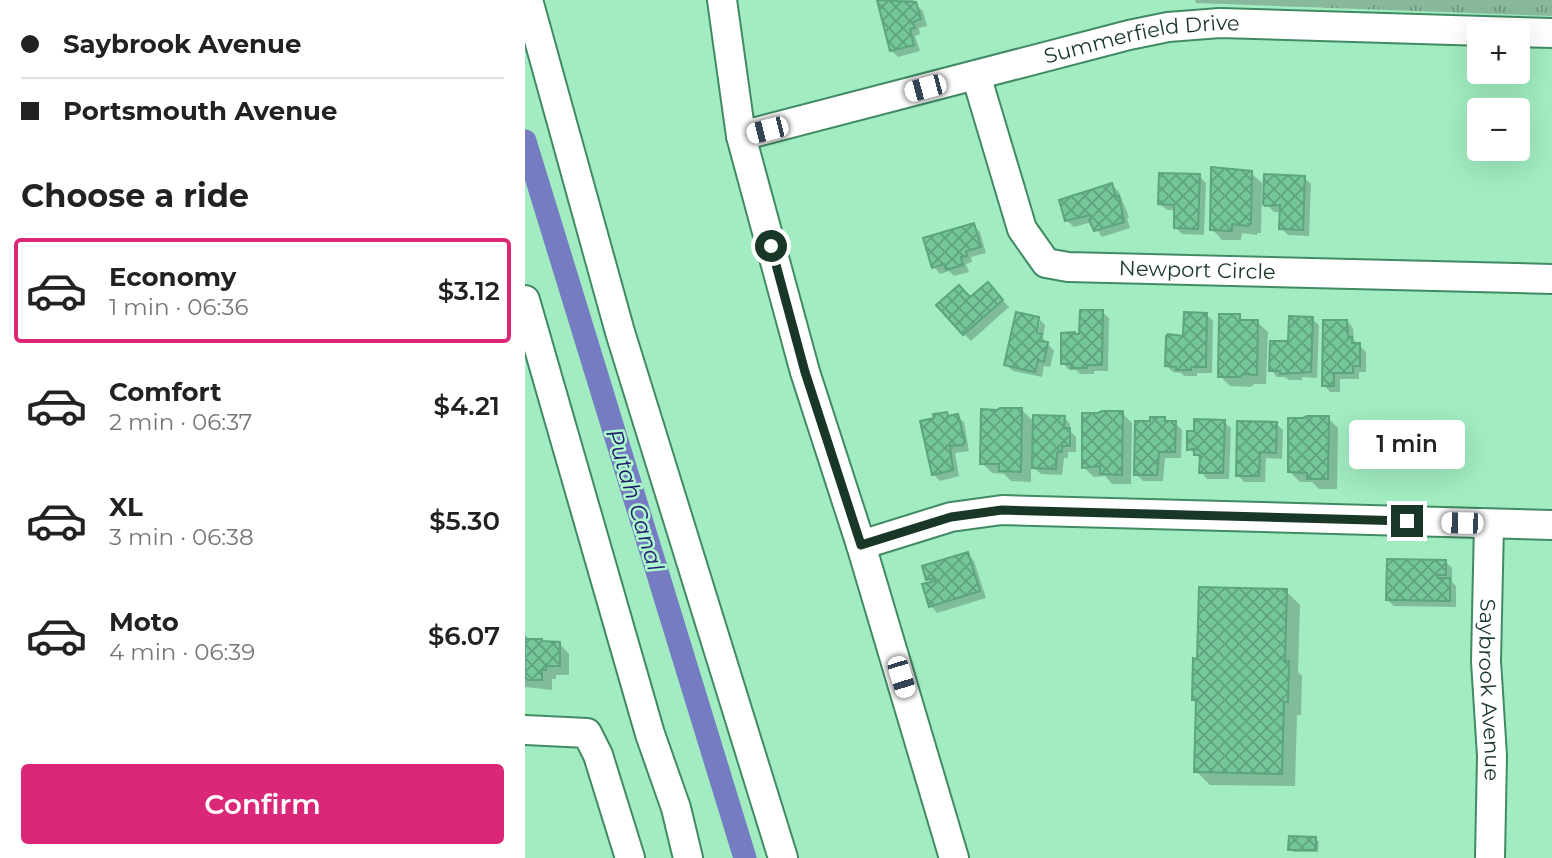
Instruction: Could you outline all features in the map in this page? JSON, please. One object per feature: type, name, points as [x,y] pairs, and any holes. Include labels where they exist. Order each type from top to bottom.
[{"type":"street","points":[[528,0],[620,332],[783,858]]},
{"type":"street","points":[[722,0],[741,136],[805,372],[861,545],[954,858]]},
{"type":"street","name":"Summerfield Drive","points":[[741,136],[1168,27],[1220,23],[1552,33]]},
{"type":"street","name":"Newport Circle","points":[[976,75],[1022,229],[1046,263],[1068,267],[1552,279]]},
{"type":"street","points":[[525,300],[650,734],[676,808],[688,858]]},
{"type":"street","points":[[861,545],[951,517],[1002,510],[1552,525]]},
{"type":"street","name":"Saybrook Avenue","points":[[1489,523],[1486,661],[1492,756],[1490,858]]},
{"type":"street","points":[[525,730],[587,733],[598,755],[630,858]]},
{"type":"green space","points":[[1195,0],[1552,0],[1552,16],[1196,3]]},
{"type":"building","points":[[877,0],[916,2],[921,19],[913,22],[915,28],[910,29],[914,45],[890,51]]},
{"type":"building","points":[[1211,167],[1252,171],[1251,224],[1248,226],[1232,224],[1232,231],[1210,230]]},
{"type":"building","points":[[1159,173],[1200,174],[1198,229],[1174,228],[1174,205],[1158,204]]},
{"type":"building","points":[[1264,174],[1305,176],[1303,230],[1279,229],[1280,205],[1263,204]]},
{"type":"building","points":[[1112,183],[1116,197],[1119,196],[1124,222],[1094,231],[1089,220],[1090,215],[1065,221],[1059,200]]},
{"type":"building","points":[[974,223],[981,247],[966,251],[967,256],[961,257],[963,265],[946,270],[944,264],[932,268],[923,238]]},
{"type":"building","points":[[988,282],[1003,300],[963,335],[936,305],[959,285],[970,297]]},
{"type":"building","points":[[1080,310],[1103,310],[1102,365],[1071,368],[1072,364],[1061,364],[1061,333],[1079,334]]},
{"type":"building","points":[[1016,312],[1039,317],[1037,333],[1042,334],[1040,341],[1048,342],[1044,362],[1038,360],[1035,372],[1004,365]]},
{"type":"building","points":[[1184,312],[1207,313],[1206,367],[1176,370],[1176,367],[1165,366],[1166,336],[1183,336]]},
{"type":"building","points":[[1219,314],[1240,314],[1240,320],[1258,320],[1257,375],[1218,377]]},
{"type":"building","points":[[1289,316],[1313,317],[1311,372],[1280,374],[1280,371],[1269,371],[1270,341],[1288,341]]},
{"type":"building","points":[[1323,320],[1347,320],[1348,337],[1352,337],[1352,343],[1360,343],[1360,366],[1353,366],[1353,373],[1334,373],[1334,386],[1322,386]]},
{"type":"building","points":[[1022,408],[1021,472],[999,471],[999,464],[980,464],[981,409]]},
{"type":"building","points":[[1123,411],[1122,475],[1100,474],[1100,466],[1082,468],[1082,413]]},
{"type":"building","points":[[947,412],[948,416],[958,414],[965,442],[963,445],[950,446],[953,470],[932,475],[920,421],[934,418],[933,414]]},
{"type":"building","points":[[1033,415],[1065,416],[1064,428],[1070,428],[1070,446],[1062,446],[1062,452],[1057,452],[1056,469],[1032,468]]},
{"type":"building","points":[[1329,416],[1328,479],[1307,479],[1307,473],[1288,472],[1288,418]]},
{"type":"building","points":[[1150,417],[1165,417],[1165,421],[1176,421],[1175,452],[1159,452],[1157,475],[1134,475],[1135,421],[1150,421]]},
{"type":"building","points":[[1194,419],[1225,420],[1223,473],[1199,473],[1200,455],[1194,455],[1194,449],[1187,450],[1187,431],[1194,431]]},
{"type":"building","points":[[1237,421],[1277,422],[1276,453],[1260,452],[1259,476],[1236,476]]},
{"type":"building","points":[[968,552],[980,591],[929,607],[922,584],[935,581],[934,578],[926,580],[922,566]]},
{"type":"building","points":[[1387,559],[1446,560],[1446,575],[1438,575],[1438,578],[1450,578],[1450,601],[1386,600]]},
{"type":"building","points":[[1199,587],[1287,589],[1285,661],[1289,661],[1288,702],[1284,702],[1282,774],[1194,772],[1196,700],[1192,700],[1193,658],[1197,659]]},
{"type":"building","points":[[525,637],[560,642],[560,666],[546,666],[546,670],[542,670],[542,680],[528,680],[525,677]]},
{"type":"building","points":[[1289,836],[1316,837],[1316,850],[1288,850]]},
{"type":"waterway","name":"Putah Canal","points":[[525,141],[745,858]]},
{"type":"route","points":[[771,246],[805,372],[861,545],[951,517],[1002,510],[1407,521]]}]
